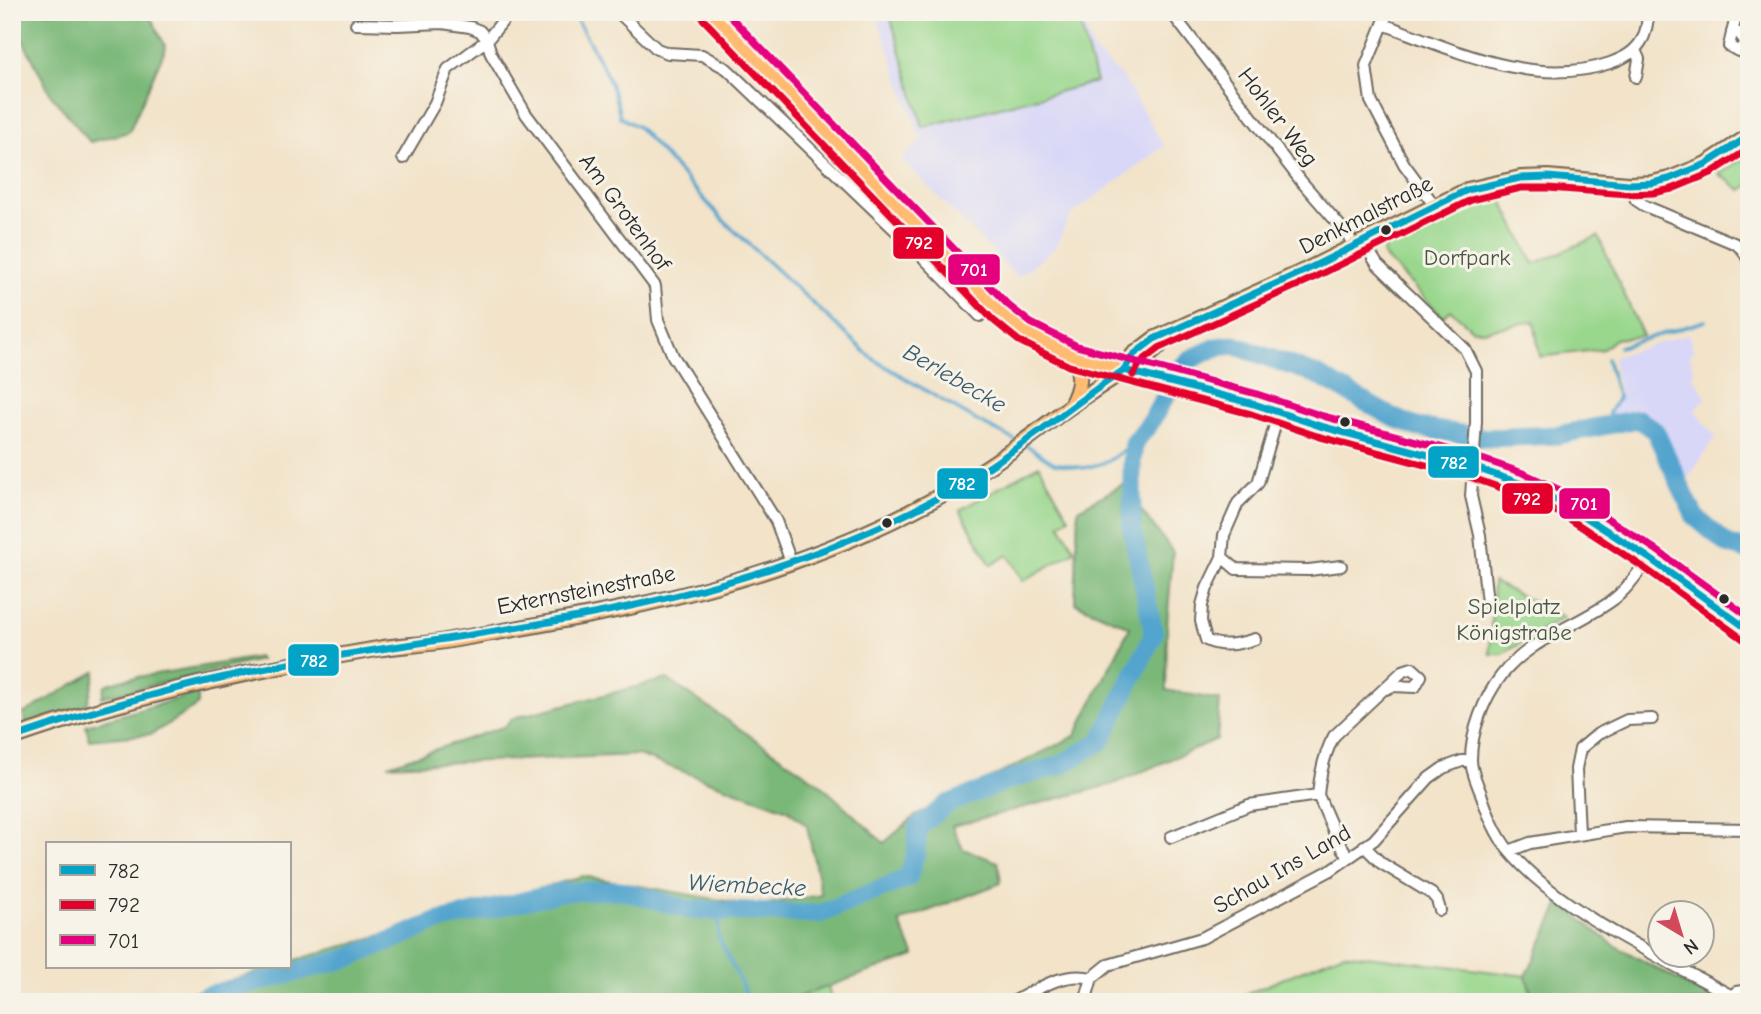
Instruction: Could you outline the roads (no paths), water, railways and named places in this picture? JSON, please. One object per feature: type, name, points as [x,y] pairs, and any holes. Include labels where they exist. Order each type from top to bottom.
[{"type":"main road","points":[[711,12],[1005,317],[1025,332],[1073,356],[1473,467],[1519,483],[1567,505],[1649,558],[1749,630]]},
{"type":"main road","name":"Denkmalstraße","points":[[1124,370],[1140,349],[1468,190],[1520,178],[1652,183],[1688,173],[1718,158],[1749,136]]},
{"type":"main road","points":[[1071,406],[1080,379],[1073,356]]},
{"type":"main road","name":"Externsteinestraße","points":[[12,738],[100,709],[206,682],[381,648],[443,641],[637,606],[791,562],[864,533],[923,505],[978,474],[1124,370]]},
{"type":"street","points":[[403,158],[435,103],[448,69],[487,40],[510,12]]},
{"type":"street","points":[[618,12],[656,49],[668,53],[702,55],[727,69],[917,251],[980,316]]},
{"type":"street","name":"Hohler Weg","points":[[1171,12],[1294,174],[1348,235],[1465,349],[1478,378],[1471,496],[1480,535],[1487,603]]},
{"type":"street","points":[[1388,12],[1365,71],[1371,101],[1396,151],[1434,205]]},
{"type":"street","points":[[1384,24],[1461,52],[1536,71],[1562,72],[1583,70],[1616,61],[1635,50],[1644,36],[1649,12]]},
{"type":"street","points":[[1732,32],[1737,12]]},
{"type":"street","points":[[356,24],[442,23],[470,27],[480,31],[487,40]]},
{"type":"street","name":"Am Grotenhof","points":[[487,40],[491,54],[526,114],[655,286],[658,320],[673,356],[776,521],[791,562]]},
{"type":"street","points":[[1635,50],[1639,59],[1636,77]]},
{"type":"street","points":[[1629,184],[1636,201],[1736,244],[1749,261]]},
{"type":"street","points":[[1255,639],[1236,645],[1214,644],[1203,636],[1202,605],[1222,557],[1224,535],[1238,503],[1258,483],[1279,412]]},
{"type":"street","points":[[1222,557],[1236,569],[1309,570],[1341,566]]},
{"type":"street","points":[[1649,558],[1612,600],[1517,658],[1501,676],[1487,697],[1476,728],[1471,761],[1488,816],[1509,851],[1552,891],[1603,925],[1735,999],[1736,992],[1749,990]]},
{"type":"street","points":[[1349,857],[1338,841],[1318,795],[1325,757],[1334,736],[1373,697],[1393,686],[1415,687],[1420,676],[1415,670],[1408,669],[1386,689]]},
{"type":"street","points":[[1579,833],[1576,769],[1580,750],[1598,734],[1627,720],[1651,719]]},
{"type":"street","name":"Schau Ins Land","points":[[1013,1002],[1062,977],[1077,975],[1092,978],[1108,965],[1202,938],[1284,896],[1374,839],[1429,778],[1443,768],[1462,761],[1471,761]]},
{"type":"street","points":[[1171,837],[1249,805],[1318,795]]},
{"type":"street","points":[[1509,851],[1530,843],[1626,827],[1749,829]]},
{"type":"street","points":[[1364,846],[1381,863],[1432,894],[1440,910]]},
{"type":"street","points":[[1085,1002],[1092,978]]},
{"type":"waterway","name":"Berlebecke","points":[[572,12],[607,76],[620,117],[638,127],[724,221],[873,359],[977,421],[1019,442]]},
{"type":"waterway","points":[[1619,347],[1705,321]]},
{"type":"waterway","name":"Wiembecke","points":[[194,1002],[205,996],[349,958],[436,922],[561,892],[621,890],[690,910],[819,914],[908,878],[916,852],[918,827],[947,804],[1015,778],[1061,765],[1101,741],[1154,634],[1132,529],[1134,443],[1150,423],[1183,366],[1191,359],[1217,347],[1234,345],[1317,375],[1390,416],[1416,427],[1486,438],[1558,435],[1638,419],[1655,431],[1695,517],[1727,544],[1749,551]]},
{"type":"waterway","points":[[1607,359],[1618,398],[1609,413],[1610,425]]},
{"type":"waterway","name":"Berlebecke","points":[[1026,445],[1054,463],[1084,468],[1107,462],[1134,443]]},
{"type":"waterway","points":[[720,911],[718,936],[750,1002]]},
{"type":"park label","name":"Dorfpark","points":[[1467,257]]},
{"type":"park label","name":"Spielplatz Königstraße","points":[[1514,619]]}]
